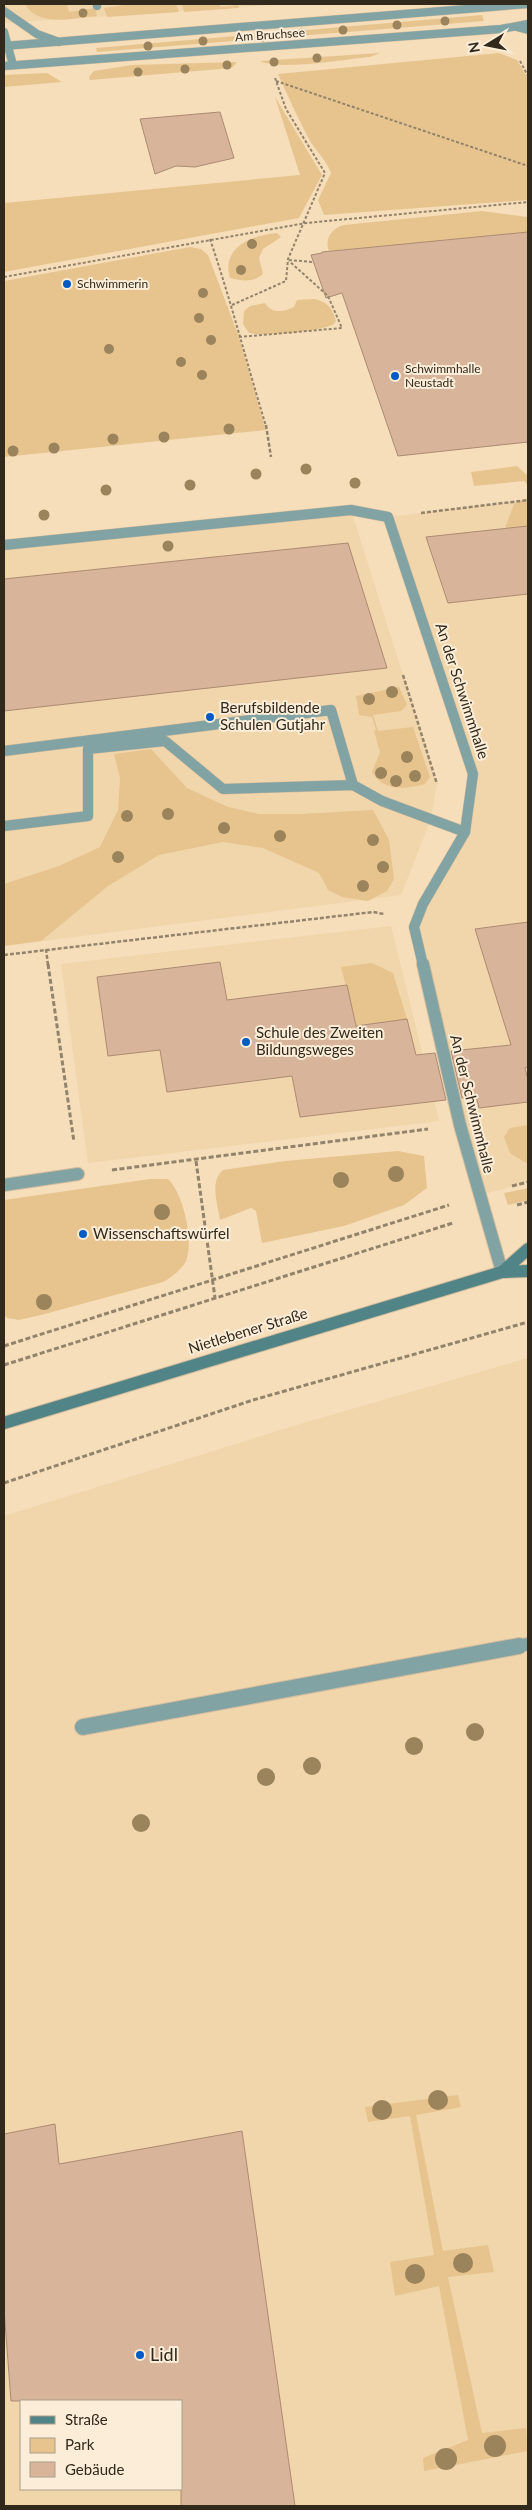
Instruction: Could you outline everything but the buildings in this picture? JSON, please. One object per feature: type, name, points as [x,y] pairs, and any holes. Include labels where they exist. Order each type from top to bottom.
[{"type":"main road","name":"Nietlebener Straße","points":[[502,1272],[528,1249]]},
{"type":"main road","name":"Nietlebener Straße","points":[[4,1423],[502,1272],[528,1271]]},
{"type":"street","name":"Am Bruchsee","points":[[6,46],[528,4]]},
{"type":"street","name":"Am Bruchsee","points":[[4,11],[37,34],[59,42]]},
{"type":"street","name":"Am Bruchsee","points":[[4,66],[517,27],[528,24]]},
{"type":"street","points":[[517,27],[528,30]]},
{"type":"street","points":[[4,32],[6,46],[13,65]]},
{"type":"street","points":[[4,545],[350,510],[388,517]]},
{"type":"street","name":"An der Schwimmhalle","points":[[388,517],[452,705],[473,774],[465,832],[423,904],[414,927],[460,1125],[502,1272]]},
{"type":"street","points":[[4,752],[331,710],[352,785]]},
{"type":"street","points":[[4,826],[88,816],[88,748],[165,741],[223,789],[352,785],[382,801],[465,832]]},
{"type":"street","points":[[4,1185],[78,1174]]},
{"type":"street","points":[[83,1727],[528,1644]]},
{"type":"path","points":[[520,61],[528,76]]},
{"type":"path","points":[[232,305],[286,281],[288,260],[306,223],[325,173],[286,109],[274,75]]},
{"type":"path","points":[[276,80],[528,166]]},
{"type":"path","points":[[4,277],[306,223],[528,202]]},
{"type":"path","points":[[210,239],[232,305],[239,337],[268,436],[271,457]]},
{"type":"path","points":[[288,260],[313,262]]},
{"type":"path","points":[[239,337],[342,328],[328,296],[288,260]]},
{"type":"path","points":[[388,517],[528,500]]},
{"type":"path","points":[[4,955],[373,912],[392,915],[414,927]]},
{"type":"path","points":[[46,949],[78,1174],[196,1161],[460,1125]]},
{"type":"path","points":[[196,1161],[215,1298]]},
{"type":"path","points":[[4,1346],[480,1195],[528,1182]]},
{"type":"path","points":[[4,1365],[485,1213],[528,1202]]},
{"type":"path","points":[[4,1483],[254,1400],[528,1322]]},
{"type":"shaded area","points":[[4,4],[288,4],[4,23]]},
{"type":"shaded area","points":[[528,500],[528,1182],[480,1195],[414,927],[465,832],[473,774],[388,517]]},
{"type":"shaded area","name":"Berufsbildende Schulen Gutjahr","points":[[351,510],[437,783],[431,819],[401,895],[4,946],[4,544]]},
{"type":"shaded area","name":"Schule des Zweiten Bildungsweges","points":[[391,926],[439,1121],[88,1163],[61,964]]},
{"type":"shaded area","points":[[528,1358],[528,2506],[4,2506],[4,1516],[300,1424]]},
{"type":"green space","points":[[25,4],[67,4],[69,12],[95,8],[97,16],[58,20],[48,19],[31,11]]},
{"type":"green space","points":[[131,4],[176,4],[179,12],[107,17],[104,8]]},
{"type":"green space","points":[[182,4],[219,4],[221,7],[238,5],[239,8],[184,12]]},
{"type":"green space","points":[[482,15],[484,21],[97,52],[96,48]]},
{"type":"green space","points":[[380,53],[370,57],[314,64],[283,65],[260,61]]},
{"type":"green space","points":[[499,53],[517,60],[528,79],[528,200],[324,215],[318,200],[331,173],[310,141],[278,74]]},
{"type":"green space","points":[[237,62],[232,68],[90,80],[89,77],[94,71],[132,65]]},
{"type":"green space","points":[[47,73],[62,82],[4,87],[4,75]]},
{"type":"green space","points":[[275,97],[322,175],[299,218],[4,272],[4,203],[300,175]]},
{"type":"green space","points":[[482,211],[528,217],[528,234],[527,232],[329,251],[328,247],[330,235],[340,226],[344,225]]},
{"type":"green space","points":[[277,233],[281,237],[263,249],[259,258],[263,274],[251,280],[230,278],[228,268],[230,259],[240,245],[257,237]]},
{"type":"green space","points":[[190,247],[201,249],[208,255],[239,337],[266,430],[4,457],[4,281]]},
{"type":"green space","points":[[314,299],[329,306],[336,321],[334,324],[306,331],[256,334],[249,333],[243,324],[244,311],[250,306],[265,303],[271,309],[282,311],[294,307],[297,300]]},
{"type":"green space","points":[[517,466],[528,476],[528,485],[524,481],[474,486],[471,472]]},
{"type":"green space","points":[[528,498],[528,526],[505,528],[514,504]]},
{"type":"green space","points":[[399,687],[407,705],[401,711],[373,715],[378,731],[413,727],[430,777],[425,784],[403,788],[382,783],[372,772],[380,752],[374,731],[376,730],[372,717],[359,715],[356,696]]},
{"type":"green space","points":[[151,749],[187,788],[228,807],[259,814],[373,810],[389,840],[394,879],[387,891],[368,901],[342,897],[328,890],[319,873],[263,848],[223,842],[159,855],[108,886],[41,941],[4,946],[4,884],[59,866],[100,847],[118,810],[120,778],[114,754]]},
{"type":"green space","points":[[372,963],[393,973],[407,1019],[356,1026],[341,967]]},
{"type":"green space","points":[[528,1125],[528,1164],[510,1153],[504,1137],[510,1128]]},
{"type":"green space","points":[[398,1151],[424,1156],[427,1188],[404,1205],[344,1226],[262,1243],[256,1211],[251,1208],[220,1220],[215,1187],[216,1181],[223,1170],[285,1161]]},
{"type":"green space","points":[[150,1179],[168,1179],[178,1194],[182,1205],[188,1227],[189,1249],[184,1265],[177,1272],[163,1282],[41,1315],[19,1320],[7,1318],[4,1315],[4,1200]]},
{"type":"green space","points":[[528,1188],[528,1200],[508,1205],[504,1193]]},
{"type":"green space","points":[[458,2095],[461,2107],[416,2115],[443,2251],[488,2245],[494,2272],[448,2277],[482,2433],[526,2428],[528,2451],[424,2471],[423,2458],[468,2440],[439,2286],[395,2296],[390,2262],[434,2255],[410,2116],[368,2122],[365,2107]]},
{"type":"place","name":"Schwimmerin","points":[[67,284]]},
{"type":"place","name":"Schwimmhalle Neustadt","points":[[395,376]]},
{"type":"place","name":"Berufsbildende Schulen Gutjahr","points":[[210,717]]},
{"type":"place","name":"Schule des Zweiten Bildungsweges","points":[[246,1042]]},
{"type":"place","name":"Wissenschaftswürfel","points":[[83,1234]]},
{"type":"place","name":"Lidl","points":[[140,2355]]}]
